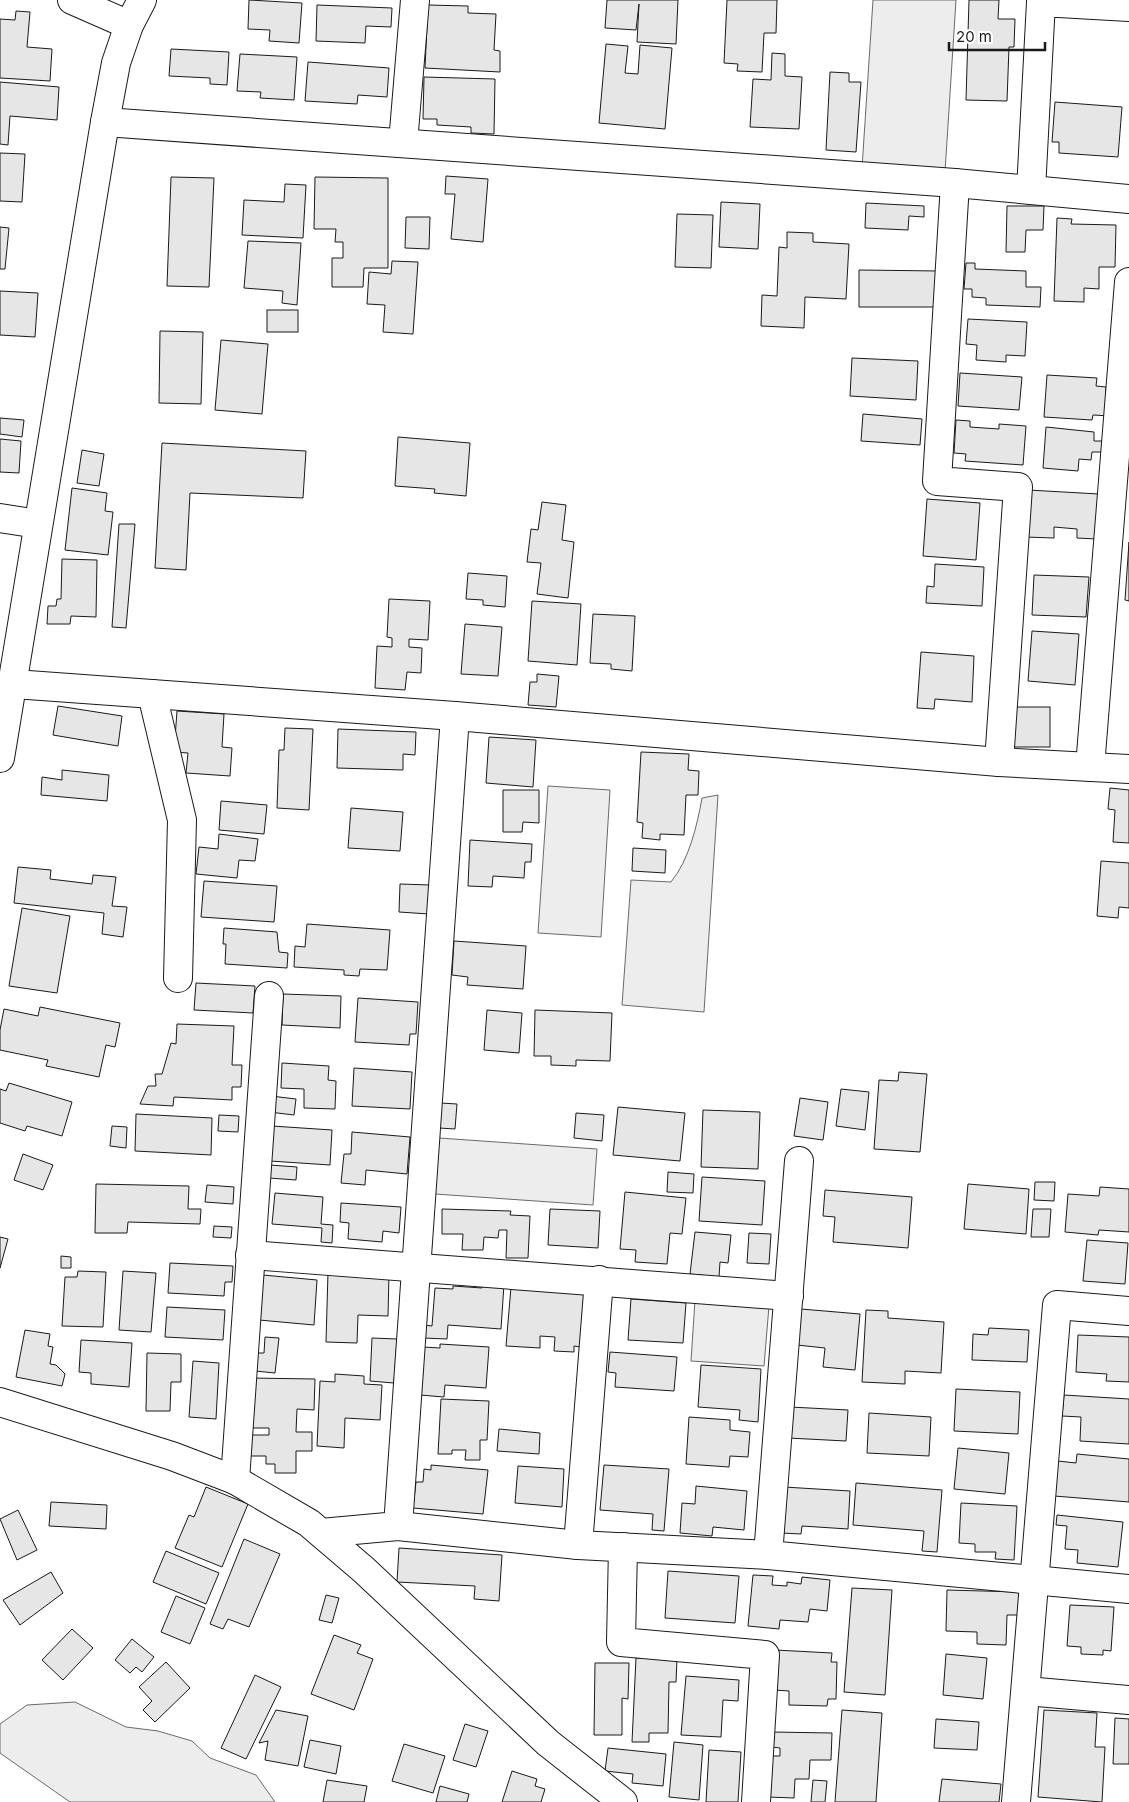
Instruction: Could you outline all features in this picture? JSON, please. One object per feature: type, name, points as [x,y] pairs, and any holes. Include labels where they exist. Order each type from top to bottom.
[{"type":"street","points":[[73,0],[129,25]]},
{"type":"street","points":[[0,758],[14,684],[38,524],[116,63],[129,25],[142,0]]},
{"type":"street","points":[[403,143],[415,0]]},
{"type":"street","points":[[1031,190],[1041,2],[1129,7]]},
{"type":"street","points":[[105,122],[955,183],[1129,199]]},
{"type":"street","points":[[955,183],[936,481],[1018,487],[999,762]]},
{"type":"street","points":[[1090,767],[1129,282]]},
{"type":"street","points":[[0,518],[38,524]]},
{"type":"street","points":[[14,684],[455,716],[999,762],[1129,769]]},
{"type":"street","points":[[152,694],[182,820],[178,978]]},
{"type":"street","points":[[398,1526],[455,716]]},
{"type":"street","points":[[235,1480],[270,996]]},
{"type":"street","points":[[768,1555],[799,1161]]},
{"type":"street","points":[[250,1255],[600,1280],[789,1296]]},
{"type":"street","points":[[578,1545],[600,1280]]},
{"type":"street","points":[[1016,1802],[1057,1304],[1129,1311]]},
{"type":"street","points":[[0,1402],[172,1456],[235,1480],[309,1523],[364,1570],[548,1743],[623,1802]]},
{"type":"street","points":[[321,1533],[398,1526],[578,1545],[768,1555],[1129,1589]]},
{"type":"street","points":[[623,1547],[621,1642],[765,1655],[756,1802]]},
{"type":"street","points":[[1026,1691],[1129,1700]]},
{"type":"shaded area","points":[[873,0],[956,0],[945,172],[862,168]]},
{"type":"shaded area","points":[[548,786],[610,790],[601,937],[538,933]]},
{"type":"shaded area","points":[[718,795],[704,1012],[622,1005],[631,880],[671,882],[683,864],[695,831],[702,798]]},
{"type":"shaded area","points":[[439,1138],[597,1149],[593,1205],[435,1194]]},
{"type":"shaded area","points":[[695,1300],[769,1306],[764,1366],[691,1361]]},
{"type":"shaded area","points":[[75,1702],[126,1727],[158,1731],[192,1741],[210,1758],[256,1775],[275,1802],[70,1802],[0,1753],[0,1724],[27,1705]]},
{"type":"building","points":[[249,0],[302,3],[299,43],[269,41],[270,30],[248,29]]},
{"type":"building","points":[[607,0],[678,0],[676,44],[637,42],[639,4],[636,30],[605,28]]},
{"type":"building","points":[[727,0],[777,0],[776,33],[764,33],[762,72],[737,71],[738,64],[724,63]]},
{"type":"building","points":[[969,0],[999,0],[998,19],[1015,19],[1014,47],[1009,47],[1007,101],[966,100]]},
{"type":"building","points":[[317,5],[392,8],[391,27],[366,26],[365,43],[316,41]]},
{"type":"building","points":[[428,5],[468,6],[468,13],[496,14],[494,50],[500,51],[500,72],[425,68]]},
{"type":"building","points":[[16,11],[30,12],[27,47],[52,49],[50,81],[0,78],[0,19],[15,20]]},
{"type":"building","points":[[606,44],[628,46],[625,73],[638,74],[640,45],[672,48],[665,129],[599,123]]},
{"type":"building","points":[[171,49],[229,52],[227,85],[210,84],[210,78],[169,76]]},
{"type":"building","points":[[772,53],[785,54],[785,76],[802,77],[799,129],[750,127],[753,79],[771,80]]},
{"type":"building","points":[[240,54],[297,57],[294,100],[260,98],[261,92],[237,91]]},
{"type":"building","points":[[308,62],[389,68],[387,97],[358,95],[357,104],[305,101]]},
{"type":"building","points":[[830,72],[849,73],[849,82],[861,82],[856,152],[826,150]]},
{"type":"building","points":[[424,77],[495,79],[494,134],[471,133],[471,127],[437,125],[437,119],[423,119]]},
{"type":"building","points":[[0,82],[59,87],[57,120],[10,116],[8,145],[0,144]]},
{"type":"building","points":[[1055,102],[1122,107],[1118,157],[1059,153],[1059,142],[1052,142]]},
{"type":"building","points":[[0,153],[25,154],[22,202],[0,201]]},
{"type":"building","points":[[446,176],[488,179],[483,242],[451,239],[455,194],[445,194]]},
{"type":"building","points":[[171,177],[214,178],[209,287],[167,286]]},
{"type":"building","points":[[315,177],[388,178],[388,268],[364,268],[363,287],[332,287],[332,258],[343,258],[343,242],[335,242],[336,229],[314,229]]},
{"type":"building","points":[[285,184],[306,185],[303,238],[242,235],[244,200],[284,202]]},
{"type":"building","points":[[721,202],[760,204],[758,249],[719,247]]},
{"type":"building","points":[[866,203],[924,206],[924,217],[909,216],[908,230],[865,228]]},
{"type":"building","points":[[1007,206],[1044,206],[1043,230],[1026,230],[1025,252],[1006,252]]},
{"type":"building","points":[[677,214],[713,215],[711,268],[675,267]]},
{"type":"building","points":[[406,217],[430,217],[429,249],[405,248]]},
{"type":"building","points":[[1057,218],[1072,219],[1071,224],[1116,225],[1115,267],[1099,267],[1099,289],[1084,288],[1084,302],[1054,301]]},
{"type":"building","points":[[0,227],[9,228],[5,269],[0,269]]},
{"type":"building","points":[[787,232],[813,233],[813,242],[849,244],[846,299],[805,297],[804,328],[761,326],[762,295],[777,296],[779,247],[787,248]]},
{"type":"building","points":[[248,241],[301,243],[297,305],[282,303],[283,291],[244,288]]},
{"type":"building","points":[[392,261],[418,262],[413,334],[383,332],[385,305],[367,304],[369,272],[391,274]]},
{"type":"building","points":[[966,263],[975,263],[975,269],[1026,271],[1026,287],[1041,287],[1040,307],[986,305],[986,298],[972,297],[972,289],[964,289]]},
{"type":"building","points":[[859,270],[939,271],[939,307],[859,307]]},
{"type":"building","points":[[0,291],[38,293],[35,337],[0,335]]},
{"type":"building","points":[[267,310],[298,310],[298,332],[267,332]]},
{"type":"building","points":[[968,319],[1027,322],[1025,356],[1006,355],[1006,362],[976,360],[977,345],[966,344]]},
{"type":"building","points":[[160,331],[203,332],[201,404],[159,403]]},
{"type":"building","points":[[221,340],[268,344],[262,414],[215,410]]},
{"type":"building","points":[[852,358],[918,361],[916,400],[850,396]]},
{"type":"building","points":[[960,373],[1022,377],[1019,410],[958,406]]},
{"type":"building","points":[[1047,375],[1097,378],[1096,386],[1106,387],[1106,396],[1112,396],[1111,416],[1093,415],[1092,420],[1044,417]]},
{"type":"building","points":[[863,414],[922,419],[920,445],[861,441]]},
{"type":"building","points":[[0,418],[24,420],[22,437],[0,434]]},
{"type":"building","points":[[956,420],[970,421],[970,427],[999,429],[999,424],[1026,426],[1023,465],[965,461],[966,454],[954,453]]},
{"type":"building","points":[[1046,427],[1094,432],[1094,441],[1104,441],[1103,452],[1092,452],[1091,460],[1079,459],[1078,471],[1043,468]]},
{"type":"building","points":[[398,437],[470,443],[466,496],[434,493],[435,489],[395,486]]},
{"type":"building","points":[[0,439],[21,441],[19,473],[0,472]]},
{"type":"building","points":[[162,443],[306,451],[303,498],[190,493],[186,570],[155,568]]},
{"type":"building","points":[[82,450],[104,454],[99,486],[77,483]]},
{"type":"building","points":[[72,488],[107,493],[105,511],[113,512],[108,555],[65,550]]},
{"type":"building","points":[[1028,490],[1099,494],[1096,539],[1077,538],[1077,529],[1054,527],[1054,538],[1025,537]]},
{"type":"building","points":[[927,499],[980,503],[976,560],[923,556]]},
{"type":"building","points":[[542,502],[566,505],[562,540],[574,542],[568,598],[537,594],[541,563],[527,562],[531,529],[538,530]]},
{"type":"building","points":[[119,524],[135,524],[126,628],[112,627]]},
{"type":"building","points":[[1129,542],[1129,601],[1125,600]]},
{"type":"building","points":[[62,559],[97,560],[96,617],[71,616],[70,624],[47,624],[48,606],[56,606],[57,599],[61,599]]},
{"type":"building","points":[[935,564],[984,567],[982,606],[926,603],[927,586],[934,587]]},
{"type":"building","points":[[468,573],[507,576],[505,607],[483,605],[483,600],[466,599]]},
{"type":"building","points":[[1034,575],[1089,577],[1086,617],[1032,615]]},
{"type":"building","points":[[389,599],[430,601],[428,640],[409,639],[409,647],[422,648],[421,673],[407,672],[405,690],[375,688],[377,646],[392,647],[392,638],[387,637]]},
{"type":"building","points":[[532,601],[581,604],[577,665],[528,661]]},
{"type":"building","points":[[593,614],[635,616],[632,671],[611,669],[611,664],[590,663]]},
{"type":"building","points":[[465,624],[502,627],[498,676],[461,674]]},
{"type":"building","points":[[1032,631],[1079,634],[1075,685],[1028,681]]},
{"type":"building","points":[[921,652],[974,656],[972,702],[935,699],[934,709],[917,708]]},
{"type":"building","points":[[537,674],[559,676],[556,707],[528,705],[530,682],[537,682]]},
{"type":"building","points":[[58,706],[122,716],[118,746],[53,735]]},
{"type":"building","points":[[1013,707],[1050,707],[1050,747],[1013,747]]},
{"type":"building","points":[[177,711],[224,714],[222,747],[232,748],[230,776],[186,773],[188,753],[174,752]]},
{"type":"building","points":[[285,728],[313,729],[309,810],[277,808],[279,750],[284,750]]},
{"type":"building","points":[[338,729],[416,732],[415,755],[403,754],[403,770],[337,768]]},
{"type":"building","points":[[489,737],[536,740],[533,787],[486,783]]},
{"type":"building","points":[[641,752],[689,754],[688,770],[699,771],[698,795],[686,795],[684,835],[660,834],[660,840],[642,838],[643,823],[637,822]]},
{"type":"building","points":[[62,770],[109,775],[107,801],[41,795],[42,777],[62,780]]},
{"type":"building","points":[[1110,788],[1129,790],[1129,843],[1113,842],[1115,810],[1108,809]]},
{"type":"building","points":[[503,790],[539,790],[539,823],[523,822],[522,832],[503,832]]},
{"type":"building","points":[[221,801],[267,805],[264,834],[219,830]]},
{"type":"building","points":[[351,808],[403,812],[400,851],[348,848]]},
{"type":"building","points":[[219,834],[258,839],[255,861],[239,860],[237,878],[196,874],[199,847],[218,849]]},
{"type":"building","points":[[470,840],[532,844],[531,862],[525,862],[524,878],[493,876],[492,887],[468,886]]},
{"type":"building","points":[[633,848],[666,850],[665,873],[632,871]]},
{"type":"building","points":[[1101,861],[1129,863],[1129,908],[1119,907],[1118,918],[1097,916]]},
{"type":"building","points":[[18,867],[51,870],[50,879],[92,884],[93,875],[116,877],[112,906],[127,907],[123,937],[102,934],[104,913],[14,903]]},
{"type":"building","points":[[204,881],[277,886],[274,922],[201,917]]},
{"type":"building","points":[[400,884],[430,885],[429,914],[399,912]]},
{"type":"building","points":[[22,908],[70,916],[57,993],[9,986]]},
{"type":"building","points":[[307,924],[390,930],[387,970],[360,969],[359,976],[344,975],[344,970],[294,967],[295,946],[305,947]]},
{"type":"building","points":[[224,928],[277,932],[279,952],[288,953],[287,968],[225,964],[226,944],[223,944]]},
{"type":"building","points":[[454,941],[526,946],[523,989],[467,985],[468,977],[452,975]]},
{"type":"building","points":[[196,983],[255,986],[253,1013],[194,1010]]},
{"type":"building","points":[[283,994],[341,996],[340,1028],[282,1025]]},
{"type":"building","points":[[358,998],[418,1002],[416,1034],[410,1034],[409,1045],[355,1042]]},
{"type":"building","points":[[40,1007],[120,1023],[115,1047],[106,1045],[99,1077],[46,1066],[48,1060],[0,1050],[0,1030],[4,1009],[38,1016]]},
{"type":"building","points":[[487,1010],[522,1013],[519,1053],[484,1050]]},
{"type":"building","points":[[535,1010],[612,1013],[610,1061],[576,1060],[576,1066],[551,1065],[551,1056],[534,1056]]},
{"type":"building","points":[[177,1024],[234,1026],[232,1065],[242,1065],[241,1087],[232,1087],[232,1100],[174,1097],[173,1106],[140,1104],[148,1086],[156,1086],[155,1074],[162,1074],[171,1043],[176,1044]]},
{"type":"building","points":[[282,1063],[329,1066],[328,1080],[336,1081],[335,1109],[304,1108],[304,1089],[281,1088]]},
{"type":"building","points":[[354,1068],[412,1072],[410,1109],[352,1106]]},
{"type":"building","points":[[899,1072],[927,1074],[920,1152],[874,1149],[879,1080],[898,1081]]},
{"type":"building","points":[[9,1083],[72,1102],[62,1136],[27,1126],[25,1131],[0,1123],[0,1089],[6,1091]]},
{"type":"building","points":[[841,1089],[869,1092],[865,1130],[836,1126]]},
{"type":"building","points":[[271,1096],[296,1099],[294,1115],[269,1112]]},
{"type":"building","points":[[800,1098],[828,1102],[823,1140],[794,1136]]},
{"type":"building","points":[[441,1103],[457,1104],[455,1129],[439,1128]]},
{"type":"building","points":[[618,1107],[685,1113],[680,1161],[613,1155]]},
{"type":"building","points":[[703,1110],[760,1112],[758,1169],[701,1167]]},
{"type":"building","points":[[576,1113],[604,1115],[602,1141],[574,1138]]},
{"type":"building","points":[[136,1114],[212,1118],[211,1155],[135,1151]]},
{"type":"building","points":[[219,1115],[239,1116],[238,1132],[218,1131]]},
{"type":"building","points":[[112,1126],[127,1127],[126,1148],[110,1146]]},
{"type":"building","points":[[272,1126],[332,1130],[330,1165],[270,1161]]},
{"type":"building","points":[[352,1132],[410,1137],[407,1174],[366,1170],[365,1185],[341,1183],[344,1154],[351,1154]]},
{"type":"building","points":[[23,1154],[53,1165],[43,1190],[14,1180]]},
{"type":"building","points":[[270,1165],[297,1167],[296,1180],[269,1178]]},
{"type":"building","points":[[668,1172],[694,1174],[693,1193],[667,1192]]},
{"type":"building","points":[[702,1177],[765,1181],[762,1225],[699,1221]]},
{"type":"building","points":[[1035,1182],[1055,1182],[1054,1201],[1034,1200]]},
{"type":"building","points":[[96,1184],[189,1186],[188,1209],[201,1209],[200,1224],[128,1222],[127,1233],[95,1233]]},
{"type":"building","points":[[968,1184],[1029,1189],[1026,1234],[964,1229]]},
{"type":"building","points":[[207,1185],[234,1187],[233,1204],[205,1202]]},
{"type":"building","points":[[1100,1187],[1129,1189],[1129,1232],[1099,1230],[1098,1235],[1065,1232],[1068,1194],[1099,1196]]},
{"type":"building","points":[[825,1190],[912,1197],[908,1248],[833,1242],[835,1217],[823,1216]]},
{"type":"building","points":[[625,1192],[686,1198],[682,1234],[670,1233],[667,1264],[635,1262],[636,1250],[620,1249]]},
{"type":"building","points":[[275,1193],[323,1197],[321,1224],[333,1225],[332,1243],[321,1242],[322,1228],[272,1224]]},
{"type":"building","points":[[341,1203],[401,1207],[399,1233],[383,1231],[382,1242],[348,1239],[349,1223],[340,1222]]},
{"type":"building","points":[[442,1209],[511,1211],[510,1215],[530,1216],[528,1258],[506,1258],[507,1230],[499,1230],[498,1238],[484,1237],[483,1250],[462,1250],[463,1234],[442,1234]]},
{"type":"building","points":[[550,1209],[600,1211],[598,1248],[548,1245]]},
{"type":"building","points":[[1033,1209],[1051,1209],[1049,1237],[1031,1237]]},
{"type":"building","points":[[214,1226],[232,1227],[231,1238],[213,1237]]},
{"type":"building","points":[[695,1232],[731,1235],[728,1263],[720,1262],[719,1277],[690,1274]]},
{"type":"building","points":[[749,1233],[771,1234],[769,1264],[747,1263]]},
{"type":"building","points":[[0,1237],[8,1239],[0,1268]]},
{"type":"building","points":[[1087,1240],[1128,1243],[1125,1284],[1083,1281]]},
{"type":"building","points":[[61,1256],[71,1257],[71,1268],[61,1268]]},
{"type":"building","points":[[170,1263],[233,1266],[232,1282],[225,1282],[224,1296],[168,1293]]},
{"type":"building","points":[[78,1271],[106,1272],[103,1327],[62,1326],[65,1277],[77,1277]]},
{"type":"building","points":[[123,1271],[156,1273],[151,1332],[119,1330]]},
{"type":"building","points":[[328,1272],[389,1274],[388,1316],[358,1315],[357,1343],[326,1342]]},
{"type":"building","points":[[263,1275],[317,1280],[314,1325],[259,1320]]},
{"type":"building","points":[[483,1283],[504,1284],[501,1329],[448,1325],[447,1339],[423,1338],[424,1325],[432,1326],[435,1288],[453,1289],[453,1286],[482,1288]]},
{"type":"building","points":[[511,1287],[584,1293],[580,1347],[574,1346],[574,1352],[554,1351],[555,1337],[540,1336],[540,1348],[506,1346]]},
{"type":"building","points":[[631,1299],[686,1303],[683,1343],[628,1340]]},
{"type":"building","points":[[167,1307],[225,1310],[223,1340],[165,1337]]},
{"type":"building","points":[[801,1309],[860,1314],[855,1370],[823,1367],[825,1348],[797,1345]]},
{"type":"building","points":[[866,1310],[888,1311],[888,1318],[944,1322],[941,1373],[905,1371],[905,1384],[862,1382]]},
{"type":"building","points":[[989,1328],[1029,1330],[1027,1362],[972,1360],[973,1334],[988,1335]]},
{"type":"building","points":[[25,1330],[50,1334],[48,1346],[53,1347],[50,1364],[56,1365],[65,1374],[62,1386],[16,1377]]},
{"type":"building","points":[[1078,1335],[1129,1337],[1129,1382],[1106,1381],[1107,1374],[1076,1372]]},
{"type":"building","points":[[265,1337],[279,1338],[275,1373],[255,1371],[257,1353],[264,1353]]},
{"type":"building","points":[[372,1338],[397,1339],[394,1383],[370,1381]]},
{"type":"building","points":[[81,1340],[132,1343],[129,1387],[91,1384],[91,1373],[79,1372]]},
{"type":"building","points":[[440,1344],[489,1347],[486,1388],[445,1385],[444,1397],[420,1395],[423,1347],[440,1348]]},
{"type":"building","points":[[610,1352],[677,1357],[674,1391],[615,1387],[616,1373],[608,1372]]},
{"type":"building","points":[[147,1353],[181,1354],[181,1382],[171,1382],[170,1411],[146,1411]]},
{"type":"building","points":[[193,1361],[219,1363],[216,1419],[189,1417]]},
{"type":"building","points":[[701,1365],[761,1369],[758,1422],[739,1420],[740,1410],[698,1407]]},
{"type":"building","points":[[335,1374],[364,1376],[364,1384],[382,1385],[380,1420],[345,1418],[344,1448],[317,1446],[320,1381],[335,1382]]},
{"type":"building","points":[[249,1378],[315,1379],[314,1410],[297,1409],[296,1432],[312,1432],[312,1451],[296,1451],[296,1473],[275,1473],[275,1464],[266,1464],[266,1456],[246,1456],[247,1435],[269,1435],[269,1428],[248,1428]]},
{"type":"building","points":[[956,1389],[1020,1392],[1018,1434],[954,1431]]},
{"type":"building","points":[[1064,1395],[1129,1399],[1129,1444],[1080,1441],[1081,1417],[1062,1416]]},
{"type":"building","points":[[441,1399],[489,1401],[487,1440],[480,1440],[480,1460],[465,1460],[466,1450],[452,1450],[452,1454],[438,1454]]},
{"type":"building","points":[[790,1407],[848,1410],[846,1441],[788,1438]]},
{"type":"building","points":[[869,1413],[931,1417],[929,1456],[867,1453]]},
{"type":"building","points":[[689,1417],[730,1420],[730,1430],[750,1432],[748,1457],[730,1456],[729,1467],[686,1464]]},
{"type":"building","points":[[499,1429],[540,1433],[539,1454],[497,1451]]},
{"type":"building","points":[[958,1448],[1009,1453],[1005,1494],[954,1489]]},
{"type":"building","points":[[1077,1454],[1129,1459],[1129,1502],[1054,1496],[1058,1461],[1076,1463]]},
{"type":"building","points":[[431,1465],[488,1470],[483,1514],[413,1508],[416,1482],[423,1482],[424,1469],[431,1470]]},
{"type":"building","points":[[604,1465],[669,1469],[664,1531],[652,1530],[653,1514],[600,1510]]},
{"type":"building","points":[[518,1466],[564,1469],[562,1507],[515,1503]]},
{"type":"building","points":[[856,1483],[942,1490],[937,1552],[922,1551],[924,1531],[853,1525]]},
{"type":"building","points":[[696,1486],[747,1491],[744,1530],[713,1527],[712,1536],[680,1533],[682,1503],[695,1504]]},
{"type":"building","points":[[206,1487],[248,1504],[222,1567],[175,1548],[189,1515],[194,1517]]},
{"type":"building","points":[[784,1487],[850,1491],[848,1529],[802,1526],[801,1534],[781,1533]]},
{"type":"building","points":[[51,1502],[107,1505],[106,1529],[49,1526]]},
{"type":"building","points":[[961,1503],[1017,1506],[1014,1560],[995,1559],[996,1552],[975,1552],[975,1544],[959,1543]]},
{"type":"building","points":[[18,1510],[37,1550],[17,1560],[0,1519]]},
{"type":"building","points":[[1057,1515],[1123,1522],[1118,1567],[1077,1563],[1078,1550],[1065,1549],[1067,1526],[1056,1525]]},
{"type":"building","points":[[244,1539],[280,1554],[249,1627],[228,1619],[223,1629],[210,1624]]},
{"type":"building","points":[[399,1548],[502,1555],[499,1601],[474,1599],[475,1586],[397,1582]]},
{"type":"building","points":[[166,1551],[219,1573],[206,1604],[153,1582]]},
{"type":"building","points":[[668,1571],[739,1576],[735,1623],[665,1618]]},
{"type":"building","points":[[51,1572],[63,1593],[20,1625],[3,1600]]},
{"type":"building","points":[[753,1575],[773,1576],[772,1585],[787,1586],[787,1582],[801,1584],[802,1577],[830,1580],[827,1611],[810,1609],[808,1622],[780,1620],[779,1629],[748,1626]]},
{"type":"building","points":[[852,1588],[892,1590],[885,1695],[844,1692]]},
{"type":"building","points":[[947,1590],[1019,1592],[1018,1615],[1007,1615],[1006,1645],[977,1644],[977,1632],[946,1631]]},
{"type":"building","points":[[326,1595],[339,1598],[332,1623],[319,1620]]},
{"type":"building","points":[[176,1596],[205,1608],[190,1644],[161,1632]]},
{"type":"building","points":[[1070,1605],[1114,1607],[1111,1651],[1103,1650],[1103,1655],[1081,1654],[1081,1647],[1067,1646]]},
{"type":"building","points":[[72,1629],[93,1648],[63,1680],[42,1660]]},
{"type":"building","points":[[334,1635],[361,1645],[357,1653],[373,1659],[354,1710],[311,1694]]},
{"type":"building","points":[[132,1639],[154,1657],[142,1672],[136,1667],[130,1673],[115,1660]]},
{"type":"building","points":[[775,1650],[832,1653],[831,1662],[837,1662],[836,1699],[828,1699],[827,1706],[789,1705],[789,1691],[774,1690]]},
{"type":"building","points":[[946,1654],[987,1658],[983,1699],[943,1695]]},
{"type":"building","points":[[636,1658],[677,1659],[676,1682],[669,1682],[668,1733],[649,1733],[649,1742],[632,1742]]},
{"type":"building","points":[[166,1662],[190,1688],[155,1722],[143,1710],[152,1701],[139,1687]]},
{"type":"building","points":[[595,1663],[629,1663],[628,1699],[622,1698],[622,1735],[594,1735]]},
{"type":"building","points":[[255,1675],[281,1687],[246,1759],[221,1748]]},
{"type":"building","points":[[686,1676],[739,1680],[738,1701],[723,1700],[721,1737],[681,1735]]},
{"type":"building","points":[[276,1710],[308,1716],[298,1766],[265,1760],[268,1741],[259,1743]]},
{"type":"building","points":[[842,1710],[882,1713],[876,1802],[835,1802]]},
{"type":"building","points":[[1044,1710],[1097,1713],[1095,1747],[1105,1747],[1102,1802],[1038,1797]]},
{"type":"building","points":[[1115,1718],[1129,1719],[1129,1764],[1113,1764]]},
{"type":"building","points":[[936,1719],[979,1722],[977,1750],[934,1748]]},
{"type":"building","points":[[465,1724],[488,1731],[476,1767],[453,1760]]},
{"type":"building","points":[[772,1732],[832,1733],[831,1760],[810,1760],[809,1779],[795,1779],[794,1798],[768,1797],[770,1756],[780,1756],[780,1748],[772,1747]]},
{"type":"building","points":[[310,1740],[341,1746],[336,1774],[304,1767]]},
{"type":"building","points":[[674,1742],[703,1745],[699,1800],[669,1797]]},
{"type":"building","points":[[404,1744],[445,1756],[433,1793],[392,1781]]},
{"type":"building","points":[[608,1748],[666,1754],[663,1786],[632,1783],[633,1774],[605,1771]]},
{"type":"building","points":[[709,1750],[741,1752],[738,1802],[706,1802]]},
{"type":"building","points":[[512,1771],[537,1779],[535,1786],[545,1789],[541,1802],[502,1802]]},
{"type":"building","points":[[942,1779],[1001,1784],[999,1802],[939,1802]]},
{"type":"building","points":[[327,1780],[367,1786],[364,1802],[323,1802]]},
{"type":"building","points":[[813,1780],[827,1781],[825,1802],[811,1802]]},
{"type":"building","points":[[440,1786],[469,1794],[467,1802],[436,1802]]}]
